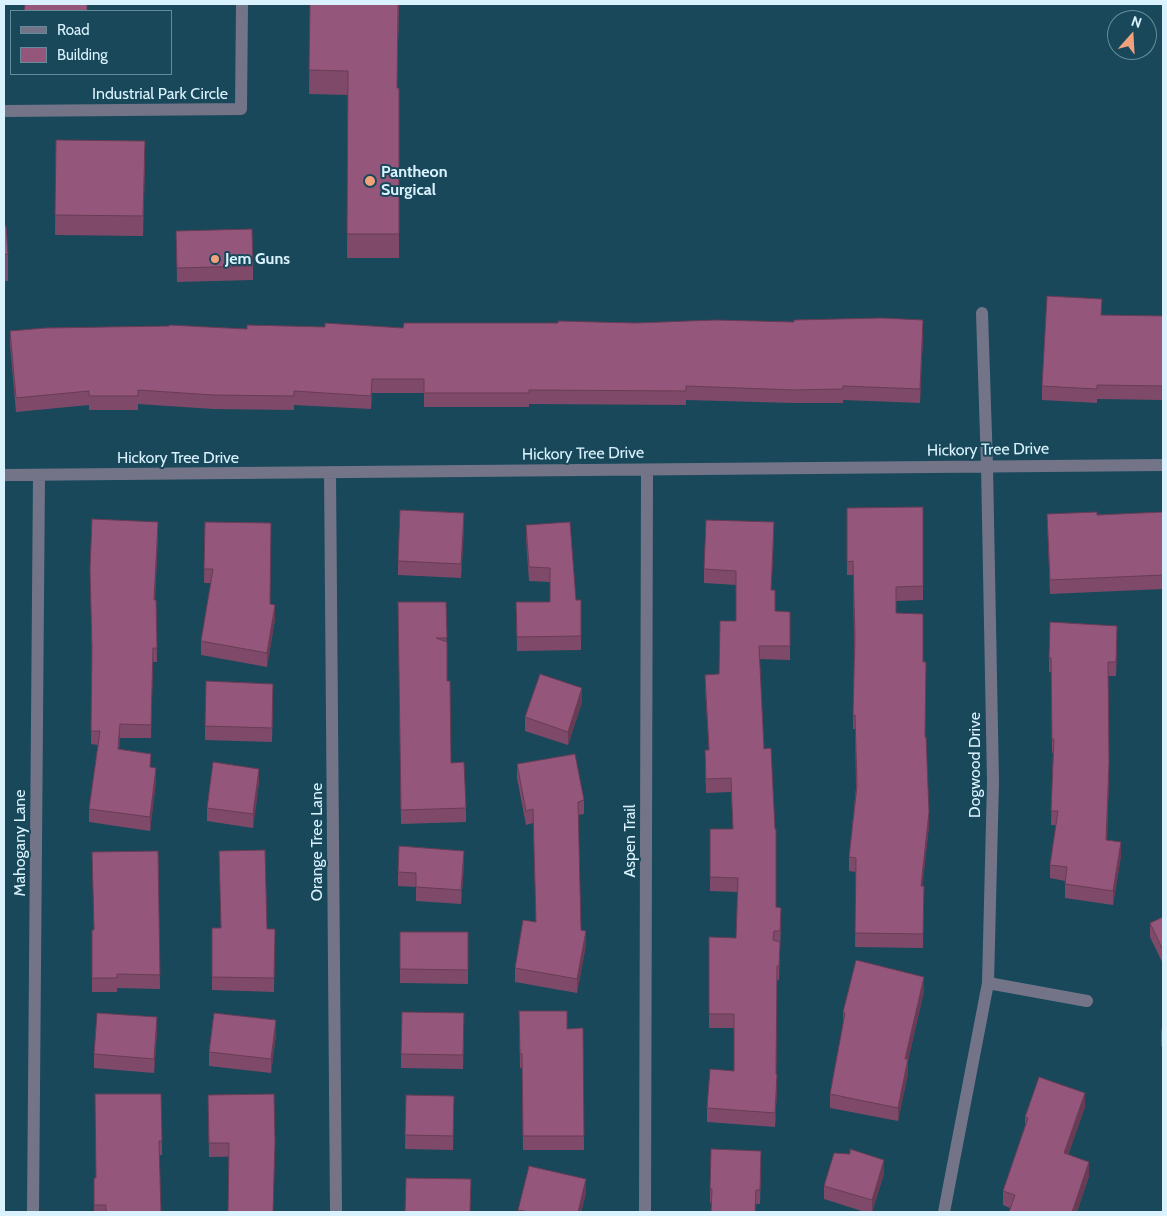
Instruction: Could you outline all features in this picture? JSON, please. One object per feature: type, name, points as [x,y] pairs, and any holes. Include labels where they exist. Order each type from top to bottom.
[{"type":"street","name":"Industrial Park Circle","points":[[4,111],[241,110],[242,4]]},
{"type":"street","name":"Dogwood Drive","points":[[944,1212],[988,983],[993,782],[982,313]]},
{"type":"street","name":"Hickory Tree Drive","points":[[4,475],[1163,465]]},
{"type":"street","name":"Aspen Trail","points":[[645,1212],[647,470]]},
{"type":"street","name":"Orange Tree Lane","points":[[330,472],[336,1212]]},
{"type":"street","name":"Mahogany Lane","points":[[33,1212],[39,475]]},
{"type":"street","points":[[988,983],[1087,1001]]},
{"type":"building","points":[[25,4],[87,4],[87,10],[24,10]]},
{"type":"building","points":[[310,4],[398,4],[399,234],[347,234],[348,71],[309,70]]},
{"type":"building","points":[[56,140],[145,141],[143,216],[55,215]]},
{"type":"building","points":[[4,226],[6,226],[8,254],[4,255]]},
{"type":"building","points":[[252,229],[253,266],[177,268],[176,231]]},
{"type":"building","points":[[1047,296],[1102,299],[1101,315],[1163,316],[1163,386],[1097,385],[1097,389],[1042,386]]},
{"type":"building","points":[[882,318],[923,320],[920,389],[843,386],[843,389],[794,390],[686,386],[686,391],[529,390],[529,393],[424,393],[424,379],[372,379],[371,396],[294,391],[294,396],[213,395],[138,390],[138,396],[89,396],[89,391],[16,398],[10,331],[45,328],[169,325],[247,329],[247,325],[325,327],[325,323],[403,328],[404,323],[558,323],[558,321],[635,323],[716,320],[794,322],[794,320]]},
{"type":"building","points":[[923,507],[923,586],[896,587],[896,613],[923,614],[923,662],[926,662],[925,737],[929,812],[921,886],[924,886],[923,934],[855,933],[856,858],[849,857],[857,786],[855,715],[853,715],[855,638],[853,561],[847,562],[847,508]]},
{"type":"building","points":[[400,510],[464,513],[461,564],[398,561]]},
{"type":"building","points":[[1097,512],[1097,515],[1163,512],[1163,575],[1050,580],[1047,514]]},
{"type":"building","points":[[92,519],[158,522],[154,600],[156,600],[157,648],[153,648],[151,725],[120,724],[118,749],[151,754],[150,767],[156,768],[150,817],[89,809],[100,731],[91,731],[92,648],[90,569]]},
{"type":"building","points":[[706,520],[774,522],[771,590],[775,590],[775,611],[790,612],[790,646],[759,646],[764,749],[771,748],[776,829],[776,907],[781,908],[780,931],[774,931],[773,940],[780,942],[779,966],[777,966],[775,1113],[707,1108],[710,1069],[734,1071],[734,1014],[709,1014],[709,937],[736,938],[738,878],[710,877],[710,829],[733,829],[731,778],[706,779],[705,750],[709,750],[705,675],[719,674],[720,621],[736,621],[736,571],[704,569]]},
{"type":"building","points":[[205,522],[271,523],[270,604],[275,605],[267,653],[201,641],[213,569],[204,569]]},
{"type":"building","points":[[570,522],[576,600],[581,600],[581,636],[517,637],[516,602],[550,602],[550,568],[529,567],[526,525]]},
{"type":"building","points":[[398,602],[446,602],[447,638],[436,638],[447,642],[447,681],[450,681],[451,763],[464,762],[466,808],[401,810]]},
{"type":"building","points":[[1050,622],[1117,626],[1116,662],[1108,662],[1109,762],[1106,840],[1121,842],[1113,891],[1065,884],[1067,867],[1050,865],[1058,811],[1051,811],[1054,739],[1052,739],[1051,658],[1049,658]]},
{"type":"building","points":[[540,674],[582,688],[568,732],[525,717]]},
{"type":"building","points":[[206,681],[273,684],[272,728],[205,726]]},
{"type":"building","points":[[575,754],[584,800],[578,802],[581,930],[586,931],[577,979],[515,968],[523,920],[536,922],[533,809],[526,811],[517,764]]},
{"type":"building","points":[[213,762],[259,769],[253,814],[207,808]]},
{"type":"building","points":[[399,846],[464,851],[461,890],[416,887],[416,873],[398,872]]},
{"type":"building","points":[[265,850],[267,929],[275,929],[274,978],[212,977],[212,928],[221,928],[219,851]]},
{"type":"building","points":[[158,851],[160,975],[117,974],[117,978],[92,978],[92,930],[94,930],[92,852]]},
{"type":"building","points":[[1163,917],[1163,950],[1150,923]]},
{"type":"building","points":[[400,932],[468,932],[468,970],[400,969]]},
{"type":"building","points":[[856,960],[924,977],[905,1059],[908,1059],[898,1108],[830,1094],[845,1013],[843,1012]]},
{"type":"building","points":[[519,1011],[567,1011],[567,1029],[583,1028],[584,1136],[523,1136],[522,1054],[520,1054]]},
{"type":"building","points":[[402,1012],[464,1013],[463,1055],[401,1054]]},
{"type":"building","points":[[97,1013],[157,1017],[154,1059],[94,1054]]},
{"type":"building","points":[[214,1013],[276,1020],[271,1059],[209,1052]]},
{"type":"building","points":[[1039,1077],[1085,1093],[1064,1153],[1089,1162],[1072,1212],[1009,1212],[1015,1195],[1003,1191],[1028,1118],[1025,1117]]},
{"type":"building","points":[[95,1094],[161,1094],[162,1141],[159,1141],[161,1212],[106,1212],[106,1205],[94,1205],[94,1178],[96,1178]]},
{"type":"building","points":[[274,1094],[273,1212],[228,1212],[229,1143],[209,1143],[208,1095]]},
{"type":"building","points":[[406,1095],[454,1096],[453,1136],[405,1135]]},
{"type":"building","points":[[711,1149],[761,1151],[760,1190],[756,1190],[755,1212],[711,1212]]},
{"type":"building","points":[[850,1149],[884,1160],[872,1200],[824,1186],[834,1153],[850,1154]]},
{"type":"building","points":[[529,1166],[586,1179],[578,1212],[529,1212],[518,1210]]},
{"type":"building","points":[[406,1178],[471,1179],[470,1212],[405,1212]]},
{"type":"place","name":"Pantheon Surgical","points":[[370,181]]},
{"type":"place","name":"Jem Guns","points":[[215,259]]}]
